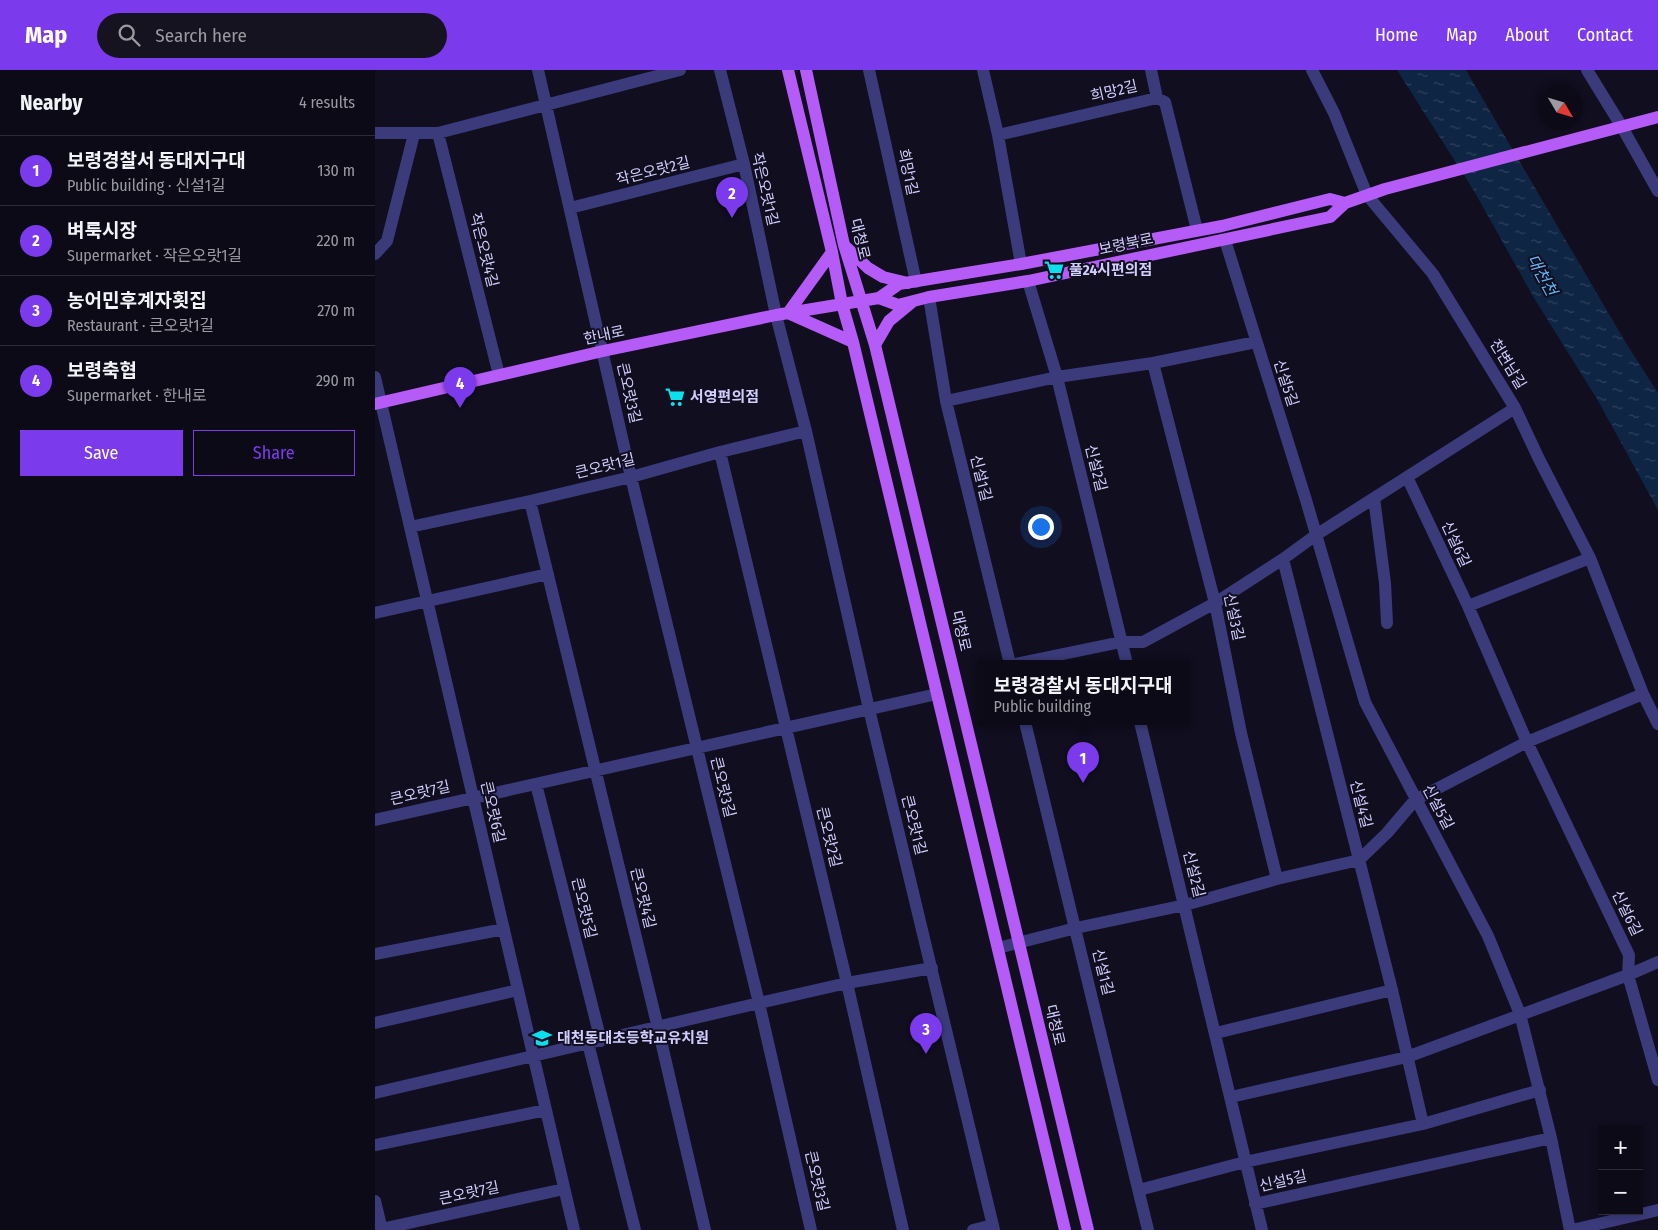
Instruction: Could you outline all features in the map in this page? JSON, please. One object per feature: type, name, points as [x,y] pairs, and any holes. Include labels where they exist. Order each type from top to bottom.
[{"type":"main road","name":"대청로","points":[[788,70],[842,304],[853,342],[1065,1230]]},
{"type":"main road","name":"대청로","points":[[806,70],[844,245],[875,345],[1087,1230]]},
{"type":"main road","points":[[1622,128],[1658,117]]},
{"type":"main road","name":"보령북로","points":[[879,298],[898,304],[1028,281],[1330,217],[1345,203],[1385,189],[1600,132],[1622,128]]},
{"type":"main road","name":"보령북로","points":[[842,304],[879,298],[899,284],[1021,264],[1222,226],[1330,199],[1345,203]]},
{"type":"main road","points":[[844,245],[868,268],[883,277],[912,282]]},
{"type":"main road","points":[[831,252],[782,314],[853,342]]},
{"type":"main road","points":[[875,345],[889,321],[915,300]]},
{"type":"main road","name":"한내로","points":[[378,403],[603,351],[782,314],[842,304]]},
{"type":"street","points":[[538,70],[603,351]]},
{"type":"street","points":[[375,133],[438,133],[680,70]]},
{"type":"street","name":"작은오랏1길","points":[[720,70],[782,314]]},
{"type":"street","name":"희망1길","points":[[869,70],[912,282]]},
{"type":"street","points":[[983,70],[998,135],[1021,264]]},
{"type":"street","points":[[1151,70],[1157,98]]},
{"type":"street","name":"천변남길","points":[[1311,70],[1334,113],[1367,195],[1433,274],[1515,408],[1590,558],[1643,694],[1658,724]]},
{"type":"street","points":[[1587,70],[1658,191]]},
{"type":"street","name":"희망2길","points":[[998,135],[1157,98],[1165,102],[1197,230]]},
{"type":"street","name":"작은오랏4길","points":[[438,133],[499,375]]},
{"type":"street","points":[[375,254],[387,241],[414,134]]},
{"type":"street","name":"작은오랏2길","points":[[570,208],[743,164]]},
{"type":"street","name":"신설5길","points":[[1225,240],[1346,633],[1365,702],[1487,936],[1520,1014],[1540,1090],[1571,1230]]},
{"type":"street","name":"신설2길","points":[[1028,281],[1057,378],[1126,660]]},
{"type":"street","name":"신설1길","points":[[929,297],[946,401],[1009,660]]},
{"type":"street","name":"큰오랏1길","points":[[782,314],[806,431],[869,709],[994,1228],[973,1230]]},
{"type":"street","points":[[946,401],[1057,378],[1153,363],[1256,342]]},
{"type":"street","name":"큰오랏3길","points":[[603,351],[631,477],[759,1003],[811,1230]]},
{"type":"street","name":"신설3길","points":[[1153,363],[1215,603],[1241,733],[1277,879]]},
{"type":"street","name":"큰오랏6길","points":[[375,377],[378,403],[428,602],[574,1230]]},
{"type":"street","points":[[1034,660],[1121,642],[1143,642],[1215,603],[1316,535],[1515,408]]},
{"type":"street","name":"큰오랏1길","points":[[410,527],[631,477],[720,452],[806,431]]},
{"type":"street","name":"큰오랏2길","points":[[720,452],[847,983],[903,1230]]},
{"type":"street","name":"신설6길","points":[[1407,477],[1468,606],[1527,742],[1629,956],[1628,975],[1658,1080]]},
{"type":"street","points":[[1374,498],[1385,583],[1387,623]]},
{"type":"street","name":"큰오랏4길","points":[[530,501],[705,1230]]},
{"type":"street","points":[[1468,606],[1590,558]]},
{"type":"street","name":"신설4길","points":[[1283,559],[1392,990],[1423,1124]]},
{"type":"street","points":[[375,613],[548,574]]},
{"type":"street","name":"큰오랏7길","points":[[375,820],[937,694]]},
{"type":"street","points":[[998,948],[1076,928],[1185,905],[1277,879],[1359,860],[1387,833],[1415,800],[1527,742],[1643,694]]},
{"type":"street","name":"신설1길","points":[[1026,725],[1149,1230]]},
{"type":"street","name":"신설2길","points":[[1141,725],[1262,1230]]},
{"type":"street","name":"큰오랏5길","points":[[536,784],[601,1041]]},
{"type":"street","points":[[375,954],[504,929]]},
{"type":"street","points":[[1231,1097],[1407,1057],[1628,975],[1658,962]]},
{"type":"street","points":[[375,1093],[847,983],[932,968]]},
{"type":"street","points":[[375,1023],[518,990]]},
{"type":"street","points":[[1216,1033],[1392,990]]},
{"type":"street","points":[[588,1043],[635,1230]]},
{"type":"street","name":"신설5길","points":[[1139,1190],[1245,1162],[1423,1124],[1540,1090]]},
{"type":"street","points":[[375,1145],[546,1110]]},
{"type":"street","name":"신설5길","points":[[1255,1204],[1551,1138]]},
{"type":"street","name":"큰오랏7길","points":[[375,1201],[382,1229],[564,1189]]},
{"type":"street","points":[[1571,1230],[1604,1226],[1658,1210]]},
{"type":"water","name":"대천천","points":[[1397,70],[1466,70],[1626,343],[1658,393],[1658,510],[1597,399],[1534,298],[1474,191]]},
{"type":"place","name":"벼룩시장","points":[[732,218]]},
{"type":"place","name":"풀24시편의점","points":[[1054,270]]},
{"type":"place","name":"서영편의점","points":[[675,397]]},
{"type":"place","name":"보령축협","points":[[460,408]]},
{"type":"place","name":"보령경찰서 동대지구대","points":[[1083,783]]},
{"type":"place","name":"대천동대초등학교유치원","points":[[542,1038]]},
{"type":"place","name":"농어민후계자횟집","points":[[926,1054]]}]
